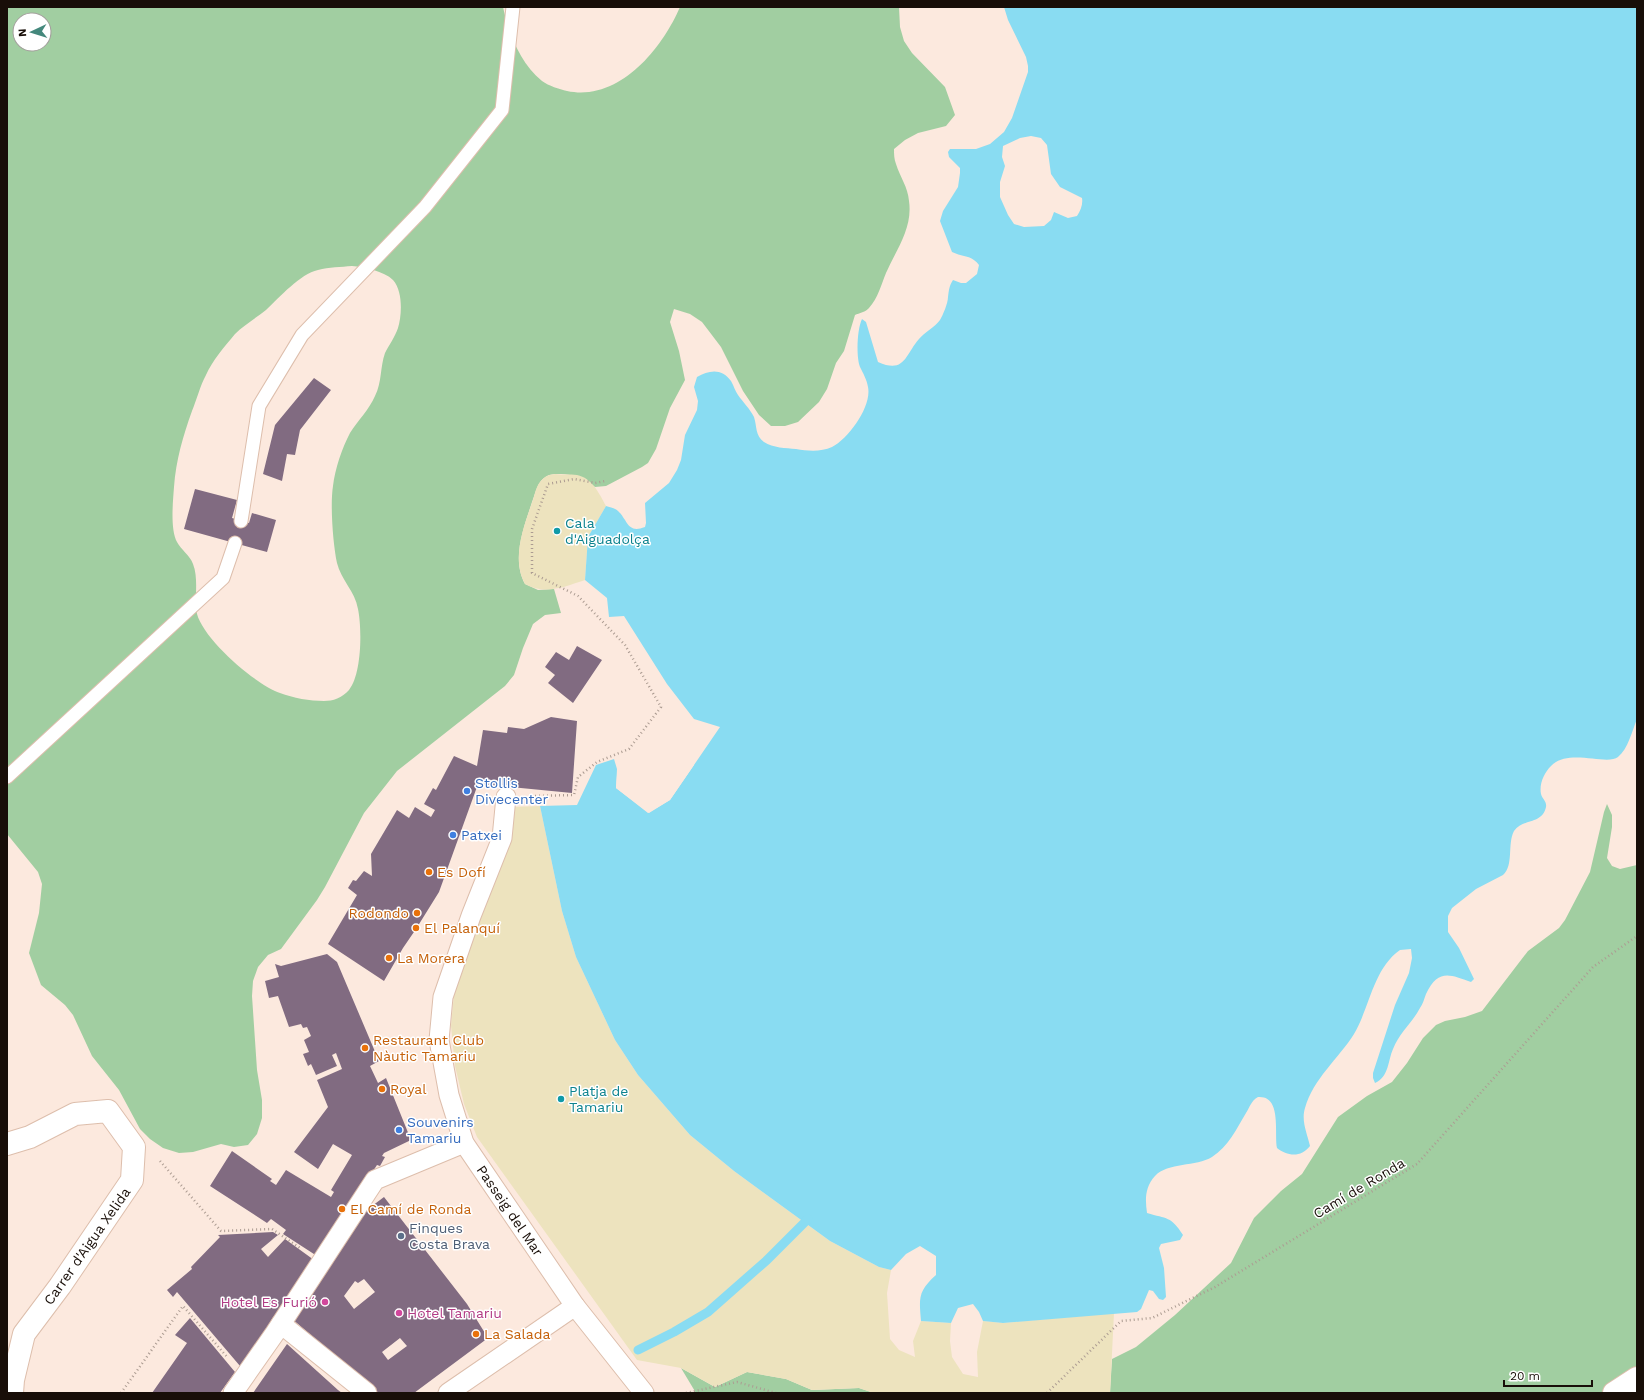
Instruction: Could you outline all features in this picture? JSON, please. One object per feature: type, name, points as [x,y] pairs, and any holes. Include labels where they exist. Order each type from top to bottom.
[{"type":"street","name":"Passeig del Mar","points":[[506,797],[502,838],[471,916],[443,997],[439,1040],[449,1095],[464,1143],[576,1306],[644,1393]]},
{"type":"street","name":"Carrer d'Aigua Xelida","points":[[7,1144],[30,1137],[75,1114],[108,1112],[134,1147],[132,1180],[60,1286],[24,1334],[13,1380],[12,1393]]},
{"type":"street","points":[[233,1393],[281,1324],[375,1180],[464,1143]]},
{"type":"street","points":[[448,1393],[576,1306]]},
{"type":"street","points":[[281,1324],[367,1393]]},
{"type":"street","points":[[1614,1393],[1637,1378]]},
{"type":"lane","points":[[241,521],[259,406],[302,334],[425,207],[502,110],[513,7]]},
{"type":"lane","points":[[7,777],[223,578],[235,543]]},
{"type":"path","points":[[506,797],[574,795],[578,777],[597,762],[629,748],[661,707],[625,645],[583,601],[578,596],[532,573],[532,529],[548,484],[574,479],[595,483],[605,481]]},
{"type":"path","name":"Camí de Ronda","points":[[1047,1393],[1121,1321],[1152,1318],[1215,1287],[1417,1164],[1593,967],[1637,936]]},
{"type":"path","points":[[134,1156],[157,1158],[221,1231],[272,1229],[321,1262]]},
{"type":"path","points":[[121,1393],[183,1306],[244,1377]]},
{"type":"path","points":[[686,1393],[737,1382],[776,1393]]},
{"type":"green space","points":[[7,7],[503,7],[516,47],[527,66],[534,74],[542,81],[554,87],[567,91],[586,92],[604,88],[621,80],[636,69],[650,55],[662,39],[680,7],[899,7],[900,27],[904,41],[912,53],[945,87],[955,115],[946,126],[918,133],[905,140],[894,149],[895,162],[906,187],[908,196],[910,211],[906,230],[875,300],[868,309],[855,315],[844,351],[836,363],[827,389],[819,402],[798,422],[785,426],[771,426],[759,415],[743,391],[721,347],[702,322],[690,314],[674,309],[670,322],[679,351],[685,380],[670,408],[656,449],[648,463],[606,486],[595,487],[588,480],[565,474],[550,475],[541,481],[536,491],[520,543],[519,564],[525,584],[538,590],[554,589],[561,613],[545,615],[533,624],[514,675],[505,686],[397,771],[364,813],[317,900],[281,949],[268,955],[258,967],[253,981],[252,996],[257,1070],[262,1100],[262,1118],[257,1134],[248,1145],[234,1147],[221,1144],[193,1152],[179,1153],[163,1148],[150,1139],[140,1129],[119,1090],[92,1056],[73,1015],[65,1005],[41,985],[29,953],[39,913],[42,884],[38,872],[7,834]],"holes":[[[352,266],[368,268],[384,274],[393,280],[399,290],[401,303],[397,331],[385,353],[377,391],[370,406],[353,428],[347,439],[337,466],[333,486],[332,524],[334,546],[339,569],[354,597],[358,609],[360,627],[359,662],[353,683],[349,690],[340,697],[327,701],[296,698],[270,688],[245,671],[220,648],[202,625],[196,608],[195,570],[190,558],[177,542],[173,530],[172,515],[176,467],[180,448],[202,384],[215,359],[235,334],[266,310],[297,281],[311,272],[322,269]]]},
{"type":"green space","points":[[1607,804],[1612,815],[1612,827],[1607,858],[1612,866],[1620,869],[1637,865],[1637,1393],[1110,1393],[1112,1359],[1136,1347],[1175,1315],[1231,1263],[1254,1218],[1281,1191],[1302,1174],[1338,1117],[1367,1096],[1392,1082],[1407,1063],[1423,1038],[1436,1025],[1445,1021],[1465,1017],[1482,1011],[1528,951],[1559,928],[1565,920],[1590,872]]},
{"type":"green space","points":[[681,1368],[715,1387],[747,1372],[786,1379],[812,1390],[859,1388],[874,1393],[696,1393]]},
{"type":"sand","name":"Cala d'Aiguadolça","points":[[549,475],[577,475],[587,479],[601,496],[606,506],[588,537],[585,580],[555,589],[540,589],[525,584],[519,564],[520,542],[538,485]]},
{"type":"sand","name":"Platja de Tamariu","points":[[540,806],[562,911],[576,957],[615,1040],[638,1075],[690,1135],[734,1171],[830,1241],[879,1267],[891,1270],[887,1293],[890,1339],[899,1350],[915,1357],[913,1341],[921,1321],[951,1323],[950,1341],[952,1357],[963,1374],[978,1377],[977,1352],[983,1321],[1003,1323],[1114,1313],[1110,1393],[874,1393],[859,1388],[812,1390],[786,1379],[747,1372],[715,1387],[681,1368],[637,1360],[477,1137],[464,1104],[455,1066],[451,1026],[455,983],[511,807]]},
{"type":"water","points":[[1004,7],[1637,7],[1637,719],[1627,745],[1618,757],[1605,760],[1567,758],[1558,761],[1546,772],[1541,786],[1541,794],[1546,805],[1544,813],[1541,817],[1522,824],[1514,831],[1506,871],[1503,875],[1476,889],[1452,908],[1448,916],[1448,932],[1459,948],[1474,979],[1471,982],[1456,977],[1445,976],[1435,980],[1430,986],[1422,1005],[1396,1043],[1391,1053],[1386,1073],[1380,1080],[1375,1083],[1373,1073],[1395,1005],[1409,973],[1412,958],[1411,949],[1400,950],[1384,967],[1354,1034],[1320,1078],[1309,1097],[1304,1113],[1305,1127],[1310,1146],[1306,1150],[1298,1154],[1289,1154],[1277,1148],[1274,1108],[1271,1102],[1266,1098],[1258,1097],[1252,1102],[1232,1137],[1218,1153],[1205,1160],[1175,1166],[1155,1176],[1149,1184],[1146,1193],[1147,1213],[1172,1221],[1183,1235],[1180,1240],[1161,1244],[1159,1248],[1164,1268],[1166,1297],[1163,1300],[1159,1299],[1153,1291],[1149,1290],[1141,1309],[1137,1312],[1003,1323],[983,1321],[973,1304],[958,1308],[951,1323],[921,1321],[921,1295],[926,1286],[936,1275],[936,1256],[920,1246],[906,1254],[891,1270],[879,1267],[830,1241],[734,1171],[690,1135],[638,1075],[615,1040],[576,957],[562,911],[540,806],[577,805],[596,765],[614,759],[617,769],[616,788],[649,813],[670,800],[720,727],[694,719],[667,684],[624,616],[609,617],[607,598],[585,580],[588,537],[606,506],[614,508],[618,511],[631,527],[639,529],[645,527],[645,503],[669,483],[677,470],[681,460],[685,435],[697,410],[698,401],[694,387],[697,377],[706,373],[719,372],[724,374],[731,381],[737,393],[754,417],[759,437],[764,442],[771,445],[814,451],[823,450],[839,443],[852,429],[863,412],[868,395],[868,387],[860,367],[858,357],[858,336],[862,319],[866,322],[878,362],[894,366],[903,361],[919,339],[940,320],[948,300],[949,288],[953,280],[966,283],[977,274],[979,265],[973,259],[952,252],[940,221],[943,211],[958,187],[960,173],[960,168],[949,157],[948,152],[950,149],[976,149],[990,144],[1004,132],[1012,118],[1028,72],[1028,66],[1026,57],[1008,20]],"holes":[[[1031,136],[1041,138],[1047,145],[1051,174],[1060,187],[1082,198],[1082,205],[1077,216],[1068,218],[1054,212],[1051,220],[1044,226],[1024,227],[1014,224],[1000,197],[1000,182],[1005,166],[1002,157],[1003,146],[1020,138]]]},
{"type":"pier","points":[[692,764],[694,765],[670,800],[648,813],[616,788],[617,775],[619,777],[618,787],[649,810],[669,799]]},
{"type":"building","points":[[314,378],[331,390],[300,430],[295,455],[287,454],[282,481],[263,474],[275,425]]},
{"type":"building","points":[[195,489],[237,500],[232,518],[249,523],[252,513],[276,520],[267,552],[184,529]]},
{"type":"building","points":[[577,646],[602,660],[573,703],[548,683],[555,675],[545,667],[556,652],[569,660]]},
{"type":"building","points":[[551,717],[577,721],[572,793],[478,784],[439,892],[384,981],[328,944],[357,895],[348,888],[353,880],[356,881],[364,871],[372,876],[371,854],[397,810],[409,818],[415,807],[431,817],[435,810],[424,804],[433,788],[436,790],[454,756],[477,766],[483,730],[507,733],[508,727],[524,729]]},
{"type":"building","points":[[327,954],[337,962],[379,1061],[370,1066],[378,1083],[386,1078],[411,1140],[384,1153],[382,1156],[385,1157],[380,1166],[377,1165],[317,1256],[283,1234],[286,1230],[271,1219],[267,1223],[210,1186],[232,1151],[272,1179],[270,1181],[276,1185],[286,1170],[331,1197],[334,1192],[331,1190],[352,1155],[333,1144],[318,1169],[294,1152],[328,1107],[317,1080],[342,1069],[336,1053],[332,1055],[337,1066],[316,1075],[311,1064],[308,1066],[303,1054],[309,1052],[304,1040],[311,1036],[307,1027],[303,1028],[301,1024],[289,1027],[278,996],[269,998],[265,981],[279,977],[275,964],[281,966]]},
{"type":"building","points":[[384,1197],[467,1304],[488,1338],[414,1393],[378,1393],[291,1318],[364,1212]],"holes":[[[364,1279],[375,1292],[354,1309],[344,1296],[355,1281],[358,1283]],[[400,1338],[407,1346],[388,1360],[382,1352]]]},
{"type":"building","points":[[273,1232],[278,1235],[261,1249],[268,1257],[285,1239],[314,1260],[240,1366],[177,1292],[173,1297],[167,1290],[192,1269],[191,1267],[220,1237],[218,1235]]},
{"type":"building","points":[[190,1318],[235,1372],[220,1393],[152,1393],[187,1343],[175,1335]]},
{"type":"building","points":[[287,1344],[338,1390],[342,1393],[253,1393]]},
{"type":"waterway","points":[[638,1350],[674,1332],[708,1312],[767,1260],[808,1219]]},
{"type":"place","name":"Cala d'Aiguadolça","points":[[557,531]]},
{"type":"place","name":"Stollis Divecenter","points":[[467,791]]},
{"type":"place","name":"Patxei","points":[[453,835]]},
{"type":"place","name":"Es Dofí","points":[[429,872]]},
{"type":"place","name":"Rodondo","points":[[417,913]]},
{"type":"place","name":"El Palanquí","points":[[416,928]]},
{"type":"place","name":"La Morera","points":[[389,958]]},
{"type":"place","name":"Restaurant Club Nàutic Tamariu","points":[[365,1048]]},
{"type":"place","name":"Royal","points":[[382,1089]]},
{"type":"place","name":"Platja de Tamariu","points":[[561,1099]]},
{"type":"place","name":"Souvenirs Tamariu","points":[[399,1130]]},
{"type":"place","name":"El Camí de Ronda","points":[[342,1209]]},
{"type":"place","name":"Finques Costa Brava","points":[[401,1236]]},
{"type":"place","name":"Hotel Es Furió","points":[[325,1302]]},
{"type":"place","name":"Hotel Tamariu","points":[[399,1313]]},
{"type":"place","name":"La Salada","points":[[476,1334]]}]
